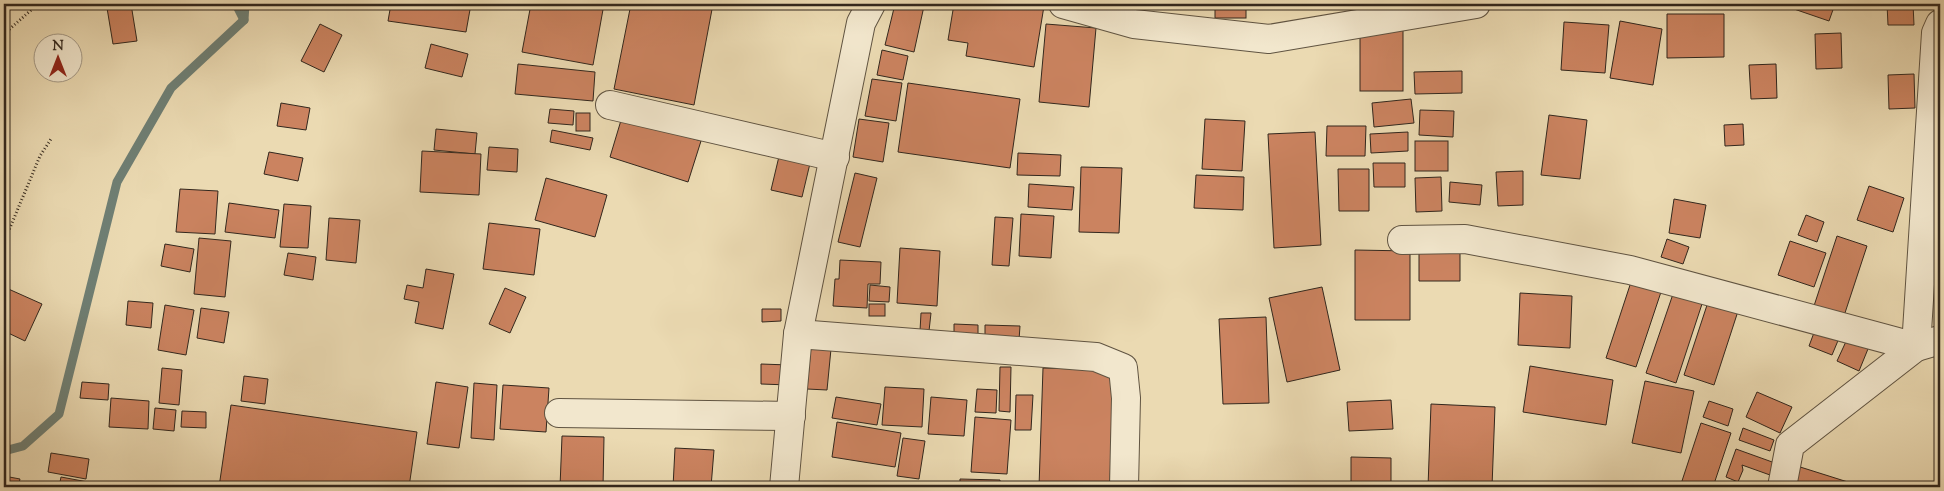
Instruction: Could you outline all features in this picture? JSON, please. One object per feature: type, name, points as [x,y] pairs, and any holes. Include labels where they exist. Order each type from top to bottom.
[{"type":"street","points":[[784,487],[798,334],[861,23],[871,4]]},
{"type":"street","points":[[1063,4],[1134,24],[1269,39],[1476,4]]},
{"type":"street","points":[[1928,343],[1935,43],[1936,33],[1940,24]]},
{"type":"street","points":[[610,104],[835,158]]},
{"type":"street","points":[[1402,240],[1465,239],[1630,270],[1928,343]]},
{"type":"street","points":[[798,334],[1096,357],[1123,368],[1126,398],[1124,487]]},
{"type":"street","points":[[1782,487],[1790,445],[1928,343]]},
{"type":"street","points":[[559,413],[791,416]]},
{"type":"path","points":[[4,34],[38,4]]},
{"type":"path","points":[[4,242],[40,156],[51,139]]},
{"type":"building","points":[[131,4],[137,41],[113,44],[107,8]]},
{"type":"building","points":[[391,4],[471,4],[466,32],[388,21]]},
{"type":"building","points":[[531,4],[604,4],[593,65],[522,52]]},
{"type":"building","points":[[631,4],[713,4],[694,105],[614,89]]},
{"type":"building","points":[[895,4],[924,6],[914,52],[885,45]]},
{"type":"building","points":[[954,4],[974,7],[974,4],[1032,4],[1044,6],[1034,67],[966,56],[968,43],[948,40]]},
{"type":"building","points":[[1154,4],[1185,4],[1185,5],[1154,6]]},
{"type":"building","points":[[1215,4],[1246,4],[1246,18],[1215,18]]},
{"type":"building","points":[[1796,4],[1835,4],[1829,21],[1794,9]]},
{"type":"building","points":[[1887,4],[1913,4],[1914,25],[1888,25]]},
{"type":"building","points":[[1667,14],[1724,14],[1724,57],[1667,58]]},
{"type":"building","points":[[1620,21],[1662,29],[1653,85],[1610,78]]},
{"type":"building","points":[[1564,22],[1609,25],[1605,73],[1561,70]]},
{"type":"building","points":[[320,24],[342,35],[324,72],[301,61]]},
{"type":"building","points":[[1046,24],[1096,28],[1089,107],[1039,102]]},
{"type":"building","points":[[1360,24],[1403,24],[1403,91],[1360,91]]},
{"type":"building","points":[[1841,33],[1842,68],[1816,69],[1815,34]]},
{"type":"building","points":[[431,44],[468,54],[462,77],[425,68]]},
{"type":"building","points":[[882,50],[908,56],[903,80],[877,75]]},
{"type":"building","points":[[518,64],[595,72],[593,101],[515,94]]},
{"type":"building","points":[[1776,64],[1777,98],[1751,99],[1749,65]]},
{"type":"building","points":[[1462,71],[1462,93],[1415,94],[1414,72]]},
{"type":"building","points":[[1914,74],[1915,108],[1889,109],[1888,75]]},
{"type":"building","points":[[872,79],[902,83],[896,121],[865,116]]},
{"type":"building","points":[[908,83],[1020,99],[1010,168],[898,152]]},
{"type":"building","points":[[1411,99],[1414,123],[1374,127],[1372,103]]},
{"type":"building","points":[[281,103],[310,108],[306,130],[277,126]]},
{"type":"building","points":[[550,109],[574,111],[573,125],[548,123]]},
{"type":"building","points":[[1420,110],[1454,111],[1453,137],[1419,135]]},
{"type":"building","points":[[576,113],[590,113],[590,131],[576,131]]},
{"type":"building","points":[[1549,115],[1587,120],[1580,179],[1541,175]]},
{"type":"building","points":[[622,117],[701,141],[688,182],[610,157]]},
{"type":"building","points":[[859,119],[889,123],[883,162],[853,157]]},
{"type":"building","points":[[1205,119],[1245,121],[1242,171],[1202,169]]},
{"type":"building","points":[[1743,124],[1744,145],[1725,146],[1724,125]]},
{"type":"building","points":[[1327,126],[1366,126],[1365,156],[1326,156]]},
{"type":"building","points":[[436,129],[477,133],[475,154],[434,150]]},
{"type":"building","points":[[552,130],[593,138],[590,150],[550,142]]},
{"type":"building","points":[[1315,132],[1321,245],[1274,248],[1268,134]]},
{"type":"building","points":[[1408,132],[1408,151],[1371,153],[1370,134]]},
{"type":"building","points":[[1415,141],[1448,141],[1448,171],[1415,171]]},
{"type":"building","points":[[489,147],[518,149],[517,172],[487,170]]},
{"type":"building","points":[[781,148],[812,155],[802,197],[771,190]]},
{"type":"building","points":[[422,151],[481,154],[479,195],[420,192]]},
{"type":"building","points":[[269,152],[303,158],[298,181],[264,174]]},
{"type":"building","points":[[1018,153],[1061,155],[1060,176],[1017,175]]},
{"type":"building","points":[[1373,163],[1405,163],[1405,187],[1374,187]]},
{"type":"building","points":[[1081,167],[1122,168],[1119,233],[1079,232]]},
{"type":"building","points":[[1338,169],[1369,169],[1369,211],[1339,211]]},
{"type":"building","points":[[1523,171],[1523,205],[1498,206],[1496,172]]},
{"type":"building","points":[[855,173],[877,178],[860,247],[838,242]]},
{"type":"building","points":[[1196,175],[1244,177],[1243,210],[1194,208]]},
{"type":"building","points":[[1441,177],[1442,211],[1416,212],[1415,178]]},
{"type":"building","points":[[546,178],[607,195],[595,237],[535,220]]},
{"type":"building","points":[[1450,182],[1482,185],[1480,205],[1449,202]]},
{"type":"building","points":[[1029,184],[1074,187],[1072,210],[1028,207]]},
{"type":"building","points":[[1869,186],[1904,198],[1893,232],[1857,220]]},
{"type":"building","points":[[180,189],[218,191],[215,234],[176,232]]},
{"type":"building","points":[[1674,199],[1706,205],[1700,238],[1669,233]]},
{"type":"building","points":[[229,203],[279,210],[275,238],[225,232]]},
{"type":"building","points":[[284,204],[311,206],[308,248],[280,247]]},
{"type":"building","points":[[1021,214],[1054,216],[1051,258],[1019,256]]},
{"type":"building","points":[[1806,215],[1824,222],[1817,242],[1798,235]]},
{"type":"building","points":[[995,217],[1013,218],[1009,266],[992,265]]},
{"type":"building","points":[[329,218],[360,220],[356,263],[326,260]]},
{"type":"building","points":[[489,223],[540,229],[534,275],[483,269]]},
{"type":"building","points":[[1837,236],[1867,246],[1841,325],[1811,315]]},
{"type":"building","points":[[199,238],[231,241],[225,297],[194,294]]},
{"type":"building","points":[[1667,239],[1689,247],[1683,264],[1661,257]]},
{"type":"building","points":[[1790,241],[1826,253],[1814,287],[1778,275]]},
{"type":"building","points":[[165,244],[194,249],[190,272],[161,266]]},
{"type":"building","points":[[1419,245],[1460,246],[1460,281],[1419,281]]},
{"type":"building","points":[[900,248],[940,251],[937,306],[897,303]]},
{"type":"building","points":[[1355,250],[1410,251],[1410,320],[1355,320]]},
{"type":"building","points":[[288,253],[316,257],[313,280],[284,275]]},
{"type":"building","points":[[840,260],[881,262],[880,284],[868,284],[867,308],[833,306],[835,279],[839,279]]},
{"type":"building","points":[[426,269],[454,274],[443,329],[415,323],[419,302],[404,299],[407,285],[423,288]]},
{"type":"building","points":[[1632,279],[1662,289],[1636,367],[1606,358]]},
{"type":"building","points":[[870,285],[890,287],[889,302],[869,301]]},
{"type":"building","points":[[4,287],[42,304],[25,341],[4,331]]},
{"type":"building","points":[[1322,287],[1340,370],[1287,382],[1269,298]]},
{"type":"building","points":[[505,288],[526,297],[510,333],[489,324]]},
{"type":"building","points":[[1520,293],[1572,296],[1570,348],[1518,345]]},
{"type":"building","points":[[1673,294],[1702,304],[1676,383],[1646,373]]},
{"type":"building","points":[[1710,296],[1740,305],[1714,385],[1684,375]]},
{"type":"building","points":[[128,301],[153,303],[151,328],[126,325]]},
{"type":"building","points":[[869,304],[885,304],[885,316],[869,316]]},
{"type":"building","points":[[165,305],[194,310],[186,355],[158,350]]},
{"type":"building","points":[[201,308],[229,312],[224,343],[197,338]]},
{"type":"building","points":[[762,309],[781,309],[781,321],[762,322]]},
{"type":"building","points":[[921,313],[931,313],[929,331],[920,331]]},
{"type":"building","points":[[1266,317],[1269,403],[1223,404],[1219,319]]},
{"type":"building","points":[[1818,322],[1842,331],[1832,355],[1809,346]]},
{"type":"building","points":[[954,324],[978,325],[978,341],[954,340]]},
{"type":"building","points":[[985,325],[1020,326],[1019,340],[985,339]]},
{"type":"building","points":[[1849,335],[1870,344],[1859,371],[1837,361]]},
{"type":"building","points":[[811,347],[831,349],[827,390],[807,389]]},
{"type":"building","points":[[761,364],[789,365],[789,385],[761,384]]},
{"type":"building","points":[[1530,366],[1613,380],[1606,425],[1523,412]]},
{"type":"building","points":[[1000,367],[1011,367],[1010,412],[999,411]]},
{"type":"building","points":[[162,368],[182,370],[179,405],[159,403]]},
{"type":"building","points":[[1043,368],[1113,370],[1110,487],[1039,487]]},
{"type":"building","points":[[244,376],[268,379],[265,404],[241,401]]},
{"type":"building","points":[[1645,381],[1694,391],[1681,453],[1632,443]]},
{"type":"building","points":[[82,382],[109,384],[108,400],[80,398]]},
{"type":"building","points":[[436,382],[468,387],[459,448],[427,444]]},
{"type":"building","points":[[474,383],[497,385],[494,440],[471,438]]},
{"type":"building","points":[[503,385],[549,388],[546,432],[500,429]]},
{"type":"building","points":[[885,387],[924,389],[922,427],[882,425]]},
{"type":"building","points":[[977,389],[997,390],[996,413],[975,412]]},
{"type":"building","points":[[1757,392],[1792,407],[1780,433],[1746,417]]},
{"type":"building","points":[[1016,395],[1033,395],[1031,430],[1015,430]]},
{"type":"building","points":[[836,397],[881,404],[877,425],[832,418]]},
{"type":"building","points":[[931,397],[967,400],[964,436],[928,434]]},
{"type":"building","points":[[111,398],[149,401],[148,429],[109,427]]},
{"type":"building","points":[[1391,400],[1393,429],[1349,431],[1347,402]]},
{"type":"building","points":[[1709,401],[1733,409],[1728,426],[1703,417]]},
{"type":"building","points":[[1431,404],[1495,407],[1492,487],[1428,487]]},
{"type":"building","points":[[231,405],[417,432],[409,487],[219,487]]},
{"type":"building","points":[[155,408],[176,410],[174,431],[153,429]]},
{"type":"building","points":[[182,411],[206,412],[206,428],[181,427]]},
{"type":"building","points":[[975,417],[1011,420],[1007,474],[971,472]]},
{"type":"building","points":[[837,422],[901,433],[895,467],[832,457]]},
{"type":"building","points":[[1701,423],[1731,433],[1713,487],[1680,487]]},
{"type":"building","points":[[1743,428],[1774,440],[1770,451],[1739,440]]},
{"type":"building","points":[[562,436],[604,437],[603,487],[560,487]]},
{"type":"building","points":[[903,438],[925,441],[919,479],[897,476]]},
{"type":"building","points":[[675,448],[714,450],[711,487],[673,487]]},
{"type":"building","points":[[1736,449],[1775,463],[1770,475],[1742,465],[1743,470],[1738,482],[1726,477]]},
{"type":"building","points":[[51,453],[89,459],[86,479],[48,472]]},
{"type":"building","points":[[1351,457],[1391,458],[1391,487],[1351,487]]},
{"type":"building","points":[[1797,466],[1851,483],[1850,487],[1790,487]]},
{"type":"building","points":[[4,476],[20,479],[18,487],[4,487]]},
{"type":"building","points":[[61,477],[115,487],[59,487]]},
{"type":"building","points":[[960,479],[1000,480],[1000,487],[960,487]]},
{"type":"building","points":[[807,482],[830,484],[830,487],[806,487]]},
{"type":"waterway","points":[[236,4],[244,20]]},
{"type":"waterway","points":[[4,451],[23,446],[59,414],[117,182],[171,88],[244,20],[245,4]]}]
